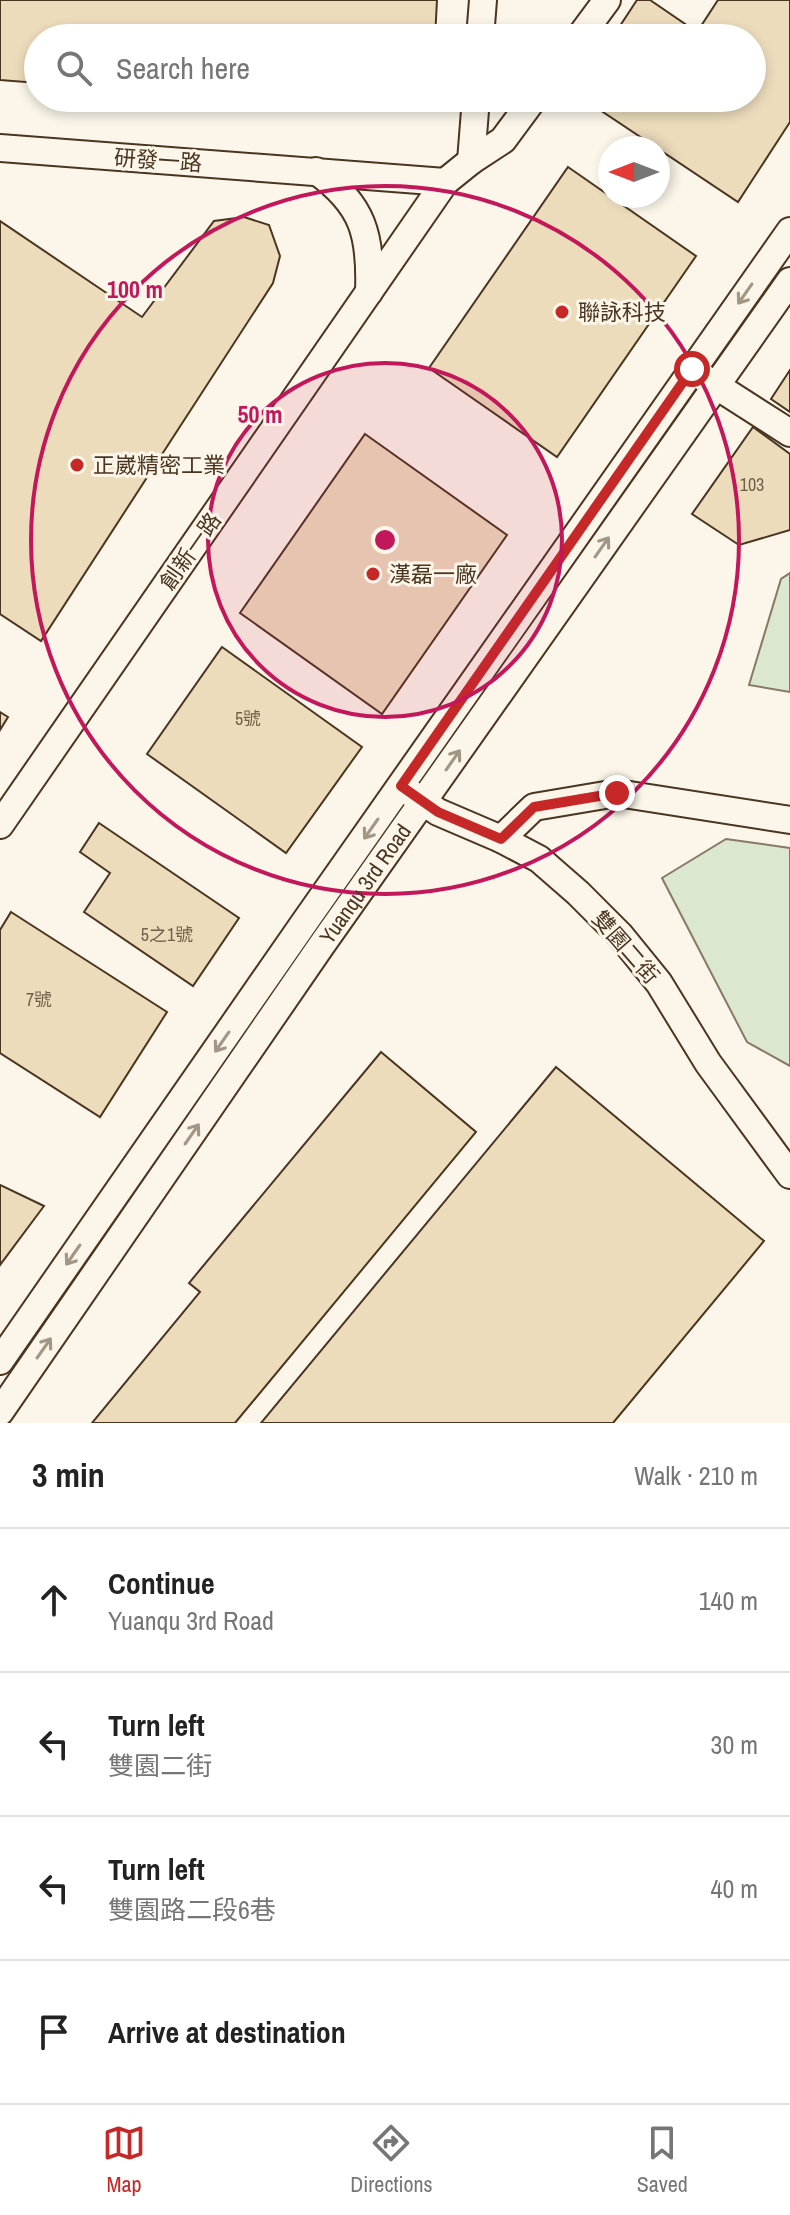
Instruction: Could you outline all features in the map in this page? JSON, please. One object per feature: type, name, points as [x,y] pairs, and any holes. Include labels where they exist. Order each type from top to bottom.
[{"type":"street","points":[[481,24],[483,0]]},
{"type":"street","points":[[589,24],[607,0]]},
{"type":"street","points":[[471,161],[475,112]]},
{"type":"street","name":"創新一路","points":[[0,825],[445,182],[503,140],[524,112]]},
{"type":"street","name":"研發一路","points":[[0,148],[445,182]]},
{"type":"street","points":[[316,171],[334,184],[352,204],[366,234],[370,259],[369,292]]},
{"type":"street","name":"Yuanqu 3rd Road","points":[[0,1361],[790,231]]},
{"type":"street","name":"Yuanqu 3rd Road","points":[[0,1412],[423,801],[790,281]]},
{"type":"street","points":[[692,369],[790,433]]},
{"type":"street","name":"雙園二街","points":[[401,786],[438,812],[539,859],[578,893],[620,935],[659,983],[708,1063],[790,1175]]},
{"type":"street","points":[[501,839],[534,807],[617,793],[790,820]]},
{"type":"green space","points":[[790,573],[790,692],[749,685],[781,579]]},
{"type":"green space","points":[[726,839],[790,848],[790,1066],[747,1042],[662,878]]},
{"type":"building","points":[[0,0],[437,0],[436,24],[24,24],[24,82],[0,80]]},
{"type":"building","points":[[637,0],[650,0],[685,24],[621,24]]},
{"type":"building","points":[[718,0],[790,0],[790,122],[738,202],[670,157],[670,136],[639,136],[603,112],[766,112],[766,24],[702,24]]},
{"type":"building","name":"聯詠科技","points":[[568,167],[598,188],[598,208],[627,208],[696,256],[557,457],[429,368]]},
{"type":"building","name":"正崴精密工業","points":[[244,217],[269,225],[280,256],[273,283],[41,641],[0,614],[0,221],[142,317],[214,221]]},
{"type":"building","points":[[790,370],[790,412],[771,399]]},
{"type":"building","points":[[753,427],[790,454],[790,530],[739,545],[692,514]]},
{"type":"building","name":"漢磊一廠","points":[[365,434],[507,535],[382,714],[240,613]]},
{"type":"building","points":[[222,647],[362,747],[286,853],[147,754]]},
{"type":"building","points":[[0,712],[8,717],[0,730]]},
{"type":"building","points":[[99,823],[239,918],[193,986],[84,912],[110,873],[80,852]]},
{"type":"building","points":[[11,912],[167,1012],[100,1117],[0,1053],[0,930]]},
{"type":"building","points":[[381,1052],[476,1132],[235,1423],[92,1423],[200,1292],[189,1283]]},
{"type":"building","points":[[556,1067],[764,1241],[613,1423],[261,1423]]},
{"type":"building","points":[[0,1185],[44,1206],[0,1265]]},
{"type":"place","name":"聯詠科技","points":[[562,312]]},
{"type":"place","name":"正崴精密工業","points":[[77,465]]},
{"type":"place","name":"漢磊一廠","points":[[373,574]]},
{"type":"route","points":[[617,793],[534,807],[501,839],[438,812],[401,786],[692,369]]}]
